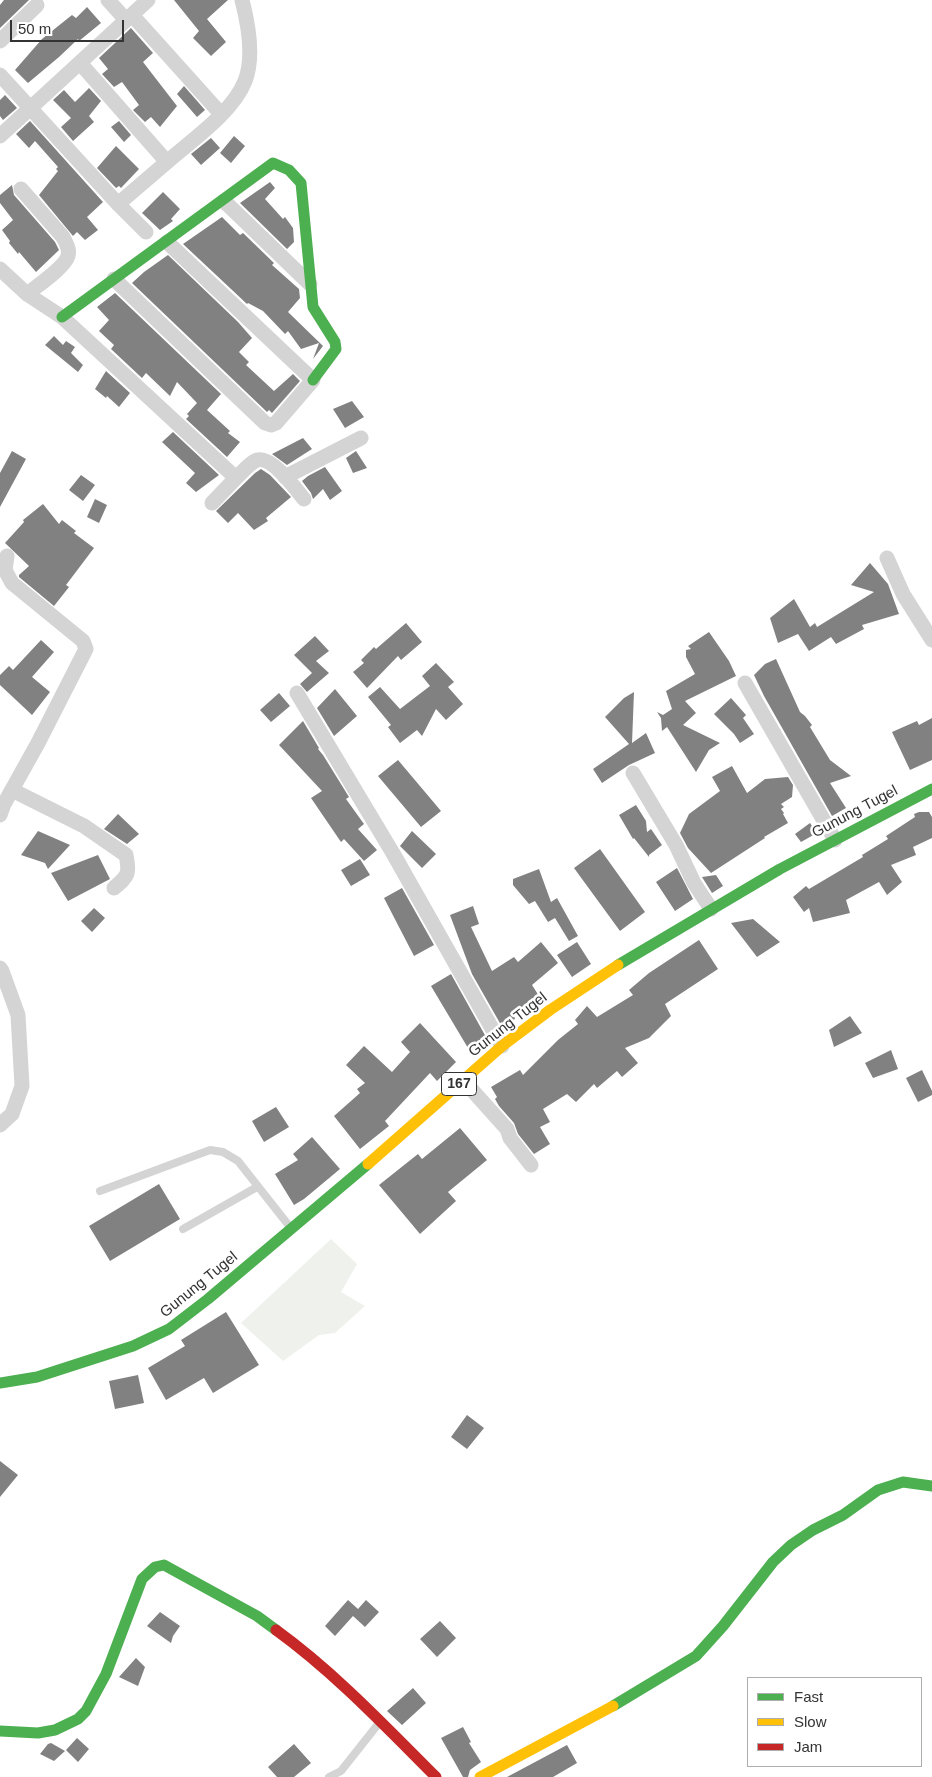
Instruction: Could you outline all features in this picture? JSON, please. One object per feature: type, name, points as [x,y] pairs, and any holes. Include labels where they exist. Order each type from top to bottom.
[{"type":"street","points":[[108,0],[129,18],[221,114]]},
{"type":"street","points":[[0,136],[148,0]]},
{"type":"street","points":[[118,204],[221,114],[245,81],[249,64],[247,20],[242,0]]},
{"type":"street","points":[[0,42],[39,2]]},
{"type":"street","points":[[80,63],[168,162]]},
{"type":"street","points":[[0,75],[146,232]]},
{"type":"street","points":[[62,318],[155,248],[167,242],[224,201],[273,163],[284,165],[294,173],[301,183],[313,306],[334,342],[336,349],[313,380],[276,423],[271,425],[264,423],[114,279]]},
{"type":"street","points":[[21,189],[62,237],[69,250],[66,260],[61,266],[27,294]]},
{"type":"street","points":[[224,201],[310,284]]},
{"type":"street","points":[[167,242],[313,380]]},
{"type":"street","points":[[0,269],[27,294],[62,318],[236,478]]},
{"type":"street","points":[[285,477],[361,438]]},
{"type":"street","points":[[212,503],[255,461],[262,460],[270,462],[304,499]]},
{"type":"street","points":[[0,815],[86,649],[83,641],[12,583],[5,570],[7,556]]},
{"type":"street","points":[[888,558],[903,594],[932,640]]},
{"type":"street","points":[[745,683],[834,840]]},
{"type":"street","points":[[297,693],[394,855],[502,1046]]},
{"type":"street","points":[[633,773],[676,845],[694,884],[711,909]]},
{"type":"street","name":"Gunung Tugel","points":[[0,1383],[37,1377],[133,1346],[169,1329],[208,1299],[372,1160],[502,1046],[550,1010],[604,973],[711,909],[932,788]]},
{"type":"street","points":[[12,790],[84,826],[126,855],[129,868],[126,878],[114,888]]},
{"type":"street","points":[[0,968],[18,1015],[22,1086],[12,1114],[0,1125]]},
{"type":"street","points":[[463,1080],[507,1129],[510,1138],[531,1164]]},
{"type":"street","points":[[480,1777],[608,1709],[696,1656],[723,1626],[773,1562],[791,1545],[813,1530],[843,1515],[878,1490],[903,1482],[932,1486]]},
{"type":"street","points":[[0,1731],[38,1733],[55,1730],[78,1719],[86,1711],[106,1674],[142,1579],[155,1567],[164,1565],[218,1593],[273,1627],[313,1658],[436,1777]]},
{"type":"lane","points":[[100,1191],[210,1150],[223,1152],[238,1161],[291,1228]]},
{"type":"lane","points":[[183,1229],[257,1187]]},
{"type":"lane","points":[[328,1777],[341,1771],[381,1722]]},
{"type":"shaded area","points":[[331,1239],[357,1264],[341,1292],[365,1306],[335,1333],[319,1335],[283,1361],[241,1323]]},
{"type":"building","points":[[4,0],[29,0],[0,28],[0,5]]},
{"type":"building","points":[[174,0],[228,0],[207,19],[226,42],[211,56],[193,38],[199,31]]},
{"type":"building","points":[[87,7],[101,23],[79,41],[78,39],[28,83],[15,70],[42,39],[72,15],[76,18]]},
{"type":"building","points":[[131,28],[153,53],[143,62],[177,106],[160,127],[151,117],[145,122],[133,110],[139,105],[122,82],[114,87],[102,74],[108,69],[99,58]]},
{"type":"building","points":[[184,86],[205,110],[197,117],[177,94]]},
{"type":"building","points":[[89,88],[101,101],[89,116],[94,122],[73,141],[61,127],[71,118],[53,100],[64,90],[75,102]]},
{"type":"building","points":[[5,95],[17,108],[3,120],[0,116],[0,100]]},
{"type":"building","points":[[30,121],[103,202],[87,217],[98,230],[85,240],[77,232],[73,236],[39,195],[58,171],[56,169],[58,167],[35,141],[29,148],[16,134]]},
{"type":"building","points":[[119,121],[131,135],[124,142],[111,127]]},
{"type":"building","points":[[234,136],[245,146],[231,163],[220,153]]},
{"type":"building","points":[[211,138],[220,148],[201,165],[191,154]]},
{"type":"building","points":[[116,146],[139,169],[121,188],[119,186],[116,188],[97,168]]},
{"type":"building","points":[[270,182],[275,188],[265,199],[283,219],[285,217],[293,228],[294,242],[287,249],[240,203]]},
{"type":"building","points":[[12,185],[14,195],[55,242],[59,250],[36,272],[9,243],[10,241],[2,230],[13,220],[0,203],[0,195]]},
{"type":"building","points":[[163,192],[180,209],[171,219],[173,221],[160,230],[142,213]]},
{"type":"building","points":[[222,217],[240,235],[243,233],[274,263],[272,265],[299,289],[300,298],[288,312],[323,346],[313,359],[319,343],[301,349],[288,331],[285,334],[263,311],[247,304],[183,244]]},
{"type":"building","points":[[168,255],[238,322],[252,338],[239,352],[249,362],[246,365],[274,391],[293,374],[300,381],[272,413],[269,410],[267,412],[132,283]]},
{"type":"building","points":[[115,293],[221,394],[207,410],[230,431],[228,433],[240,442],[227,457],[186,419],[189,416],[187,414],[197,403],[177,382],[170,396],[146,373],[142,378],[111,349],[114,345],[99,331],[109,320],[97,307]]},
{"type":"building","points":[[54,336],[63,345],[66,341],[75,347],[71,353],[83,365],[78,372],[45,345]]},
{"type":"building","points":[[106,371],[130,393],[119,407],[107,396],[106,398],[95,389]]},
{"type":"building","points":[[352,401],[364,417],[345,428],[333,409]]},
{"type":"building","points":[[173,432],[219,475],[196,492],[186,483],[195,473],[162,442]]},
{"type":"building","points":[[303,438],[312,449],[287,465],[272,454]]},
{"type":"building","points":[[12,451],[26,459],[0,507],[0,473]]},
{"type":"building","points":[[356,451],[367,468],[353,473],[346,458]]},
{"type":"building","points":[[325,467],[342,491],[330,500],[323,489],[313,499],[302,481]]},
{"type":"building","points":[[261,469],[270,475],[291,497],[266,518],[268,521],[254,530],[238,513],[228,523],[216,511]]},
{"type":"building","points":[[81,475],[95,485],[83,501],[69,490]]},
{"type":"building","points":[[95,499],[107,505],[99,523],[87,517]]},
{"type":"building","points":[[43,504],[59,524],[62,520],[76,531],[74,533],[94,548],[66,585],[69,587],[54,606],[19,577],[29,566],[5,543],[24,522],[23,520]]},
{"type":"building","points":[[870,563],[888,584],[899,614],[862,625],[864,629],[836,644],[831,637],[809,651],[798,634],[778,643],[770,618],[794,599],[810,627],[815,623],[817,627],[874,592],[851,585]]},
{"type":"building","points":[[406,623],[422,642],[401,660],[398,656],[367,688],[353,672],[364,663],[361,660],[374,647],[376,649]]},
{"type":"building","points":[[709,632],[729,661],[736,676],[685,701],[696,713],[683,725],[720,743],[709,750],[696,772],[667,727],[662,731],[661,718],[657,712],[663,715],[672,709],[666,691],[695,674],[686,657],[686,650],[691,649],[688,646]]},
{"type":"building","points":[[315,636],[329,651],[316,661],[329,673],[307,692],[300,684],[312,673],[294,655]]},
{"type":"building","points":[[41,640],[54,652],[32,677],[50,692],[32,715],[0,685],[0,675],[9,666],[13,670]]},
{"type":"building","points":[[776,659],[800,712],[812,725],[810,727],[830,760],[851,776],[830,783],[846,808],[832,816],[754,675],[765,664]]},
{"type":"building","points":[[436,663],[454,682],[448,687],[463,704],[446,720],[436,709],[422,736],[417,730],[400,743],[388,727],[391,725],[368,697],[380,687],[400,709],[430,686],[422,676]]},
{"type":"building","points":[[335,689],[357,716],[334,736],[317,708]]},
{"type":"building","points":[[634,692],[632,743],[646,733],[655,753],[629,765],[602,783],[593,769],[629,744],[605,717],[624,698]]},
{"type":"building","points":[[279,693],[290,706],[271,722],[260,710]]},
{"type":"building","points":[[731,698],[746,715],[743,718],[754,734],[740,743],[734,734],[714,714]]},
{"type":"building","points":[[932,718],[932,760],[910,770],[892,732],[917,721],[919,725]]},
{"type":"building","points":[[303,721],[318,749],[349,797],[346,799],[364,824],[358,829],[377,850],[364,861],[344,839],[341,842],[311,798],[322,791],[279,745]]},
{"type":"building","points":[[398,760],[441,811],[421,827],[378,776]]},
{"type":"building","points":[[732,766],[747,793],[765,779],[788,777],[793,785],[792,797],[781,804],[784,807],[781,809],[788,823],[711,873],[688,848],[680,833],[689,814],[720,791],[712,777]]},
{"type":"building","points":[[636,805],[646,821],[647,832],[651,829],[662,845],[649,857],[633,839],[619,815]]},
{"type":"building","points":[[929,812],[932,817],[932,838],[913,847],[916,855],[891,865],[902,882],[887,895],[879,882],[846,900],[850,913],[813,922],[809,908],[804,912],[793,897],[806,886],[809,889],[863,857],[862,855],[888,839],[886,836],[915,817],[914,814]]},
{"type":"building","points":[[118,814],[139,834],[127,844],[104,829]]},
{"type":"building","points":[[810,823],[817,833],[801,842],[795,834]]},
{"type":"building","points":[[38,831],[70,845],[48,869],[45,863],[21,855]]},
{"type":"building","points":[[412,831],[436,854],[422,868],[400,846]]},
{"type":"building","points":[[600,849],[645,912],[620,931],[574,868]]},
{"type":"building","points":[[98,855],[110,879],[68,901],[51,873]]},
{"type":"building","points":[[360,859],[370,875],[351,886],[341,870]]},
{"type":"building","points":[[677,868],[693,899],[675,911],[656,882]]},
{"type":"building","points":[[539,869],[551,902],[557,898],[578,936],[569,941],[555,918],[548,922],[535,901],[529,904],[513,885],[513,879]]},
{"type":"building","points":[[716,875],[723,886],[712,893],[702,877]]},
{"type":"building","points":[[402,888],[434,945],[414,956],[384,898]]},
{"type":"building","points":[[473,906],[479,924],[471,927],[492,971],[514,957],[518,962],[541,942],[558,963],[532,985],[541,999],[514,1016],[515,1019],[501,1025],[472,974],[450,915]]},
{"type":"building","points":[[94,908],[105,918],[92,932],[81,921]]},
{"type":"building","points":[[753,919],[780,942],[757,957],[731,923]]},
{"type":"building","points":[[699,940],[718,969],[665,1004],[671,1016],[649,1038],[625,1048],[638,1063],[622,1077],[617,1071],[597,1088],[594,1084],[576,1102],[567,1094],[543,1109],[550,1122],[540,1127],[550,1144],[534,1154],[518,1134],[514,1123],[499,1106],[495,1099],[497,1097],[491,1087],[520,1070],[523,1075],[558,1040],[578,1024],[575,1020],[587,1006],[597,1017],[633,995],[629,990],[649,973]]},
{"type":"building","points":[[577,942],[591,964],[572,977],[557,955]]},
{"type":"building","points":[[451,974],[486,1037],[468,1048],[431,986]]},
{"type":"building","points":[[850,1016],[862,1033],[834,1047],[829,1030]]},
{"type":"building","points":[[420,1023],[456,1062],[437,1081],[430,1073],[385,1121],[389,1126],[360,1149],[334,1116],[360,1093],[357,1089],[365,1083],[346,1065],[364,1046],[392,1072],[410,1052],[401,1042]]},
{"type":"building","points":[[891,1050],[898,1069],[873,1078],[865,1063]]},
{"type":"building","points":[[922,1070],[932,1095],[918,1102],[906,1078]]},
{"type":"building","points":[[276,1107],[289,1127],[264,1142],[252,1121]]},
{"type":"building","points":[[460,1128],[487,1160],[448,1192],[456,1201],[420,1234],[379,1185],[418,1154],[422,1159]]},
{"type":"building","points":[[312,1137],[340,1169],[294,1205],[275,1174],[298,1160],[293,1154]]},
{"type":"building","points":[[159,1184],[180,1219],[110,1261],[89,1226]]},
{"type":"building","points":[[226,1312],[259,1365],[213,1393],[204,1378],[166,1400],[148,1368],[185,1346],[181,1340]]},
{"type":"building","points":[[138,1375],[144,1403],[115,1409],[109,1381]]},
{"type":"building","points":[[467,1415],[484,1428],[467,1449],[451,1437]]},
{"type":"building","points":[[0,1461],[18,1475],[0,1497]]},
{"type":"building","points":[[348,1600],[358,1609],[366,1600],[379,1612],[365,1627],[353,1616],[335,1636],[325,1626]]},
{"type":"building","points":[[160,1612],[180,1626],[173,1636],[171,1643],[147,1626]]},
{"type":"building","points":[[440,1621],[456,1638],[437,1657],[420,1639]]},
{"type":"building","points":[[136,1658],[145,1667],[138,1686],[119,1677]]},
{"type":"building","points":[[413,1688],[426,1703],[402,1725],[387,1711]]},
{"type":"building","points":[[463,1727],[471,1742],[469,1743],[481,1762],[470,1770],[468,1777],[463,1777],[441,1738]]},
{"type":"building","points":[[77,1738],[89,1749],[78,1762],[66,1750]]},
{"type":"building","points":[[51,1743],[65,1751],[54,1761],[40,1754]]},
{"type":"building","points":[[294,1744],[311,1763],[294,1777],[277,1777],[268,1767]]},
{"type":"building","points":[[567,1745],[577,1763],[553,1777],[507,1777]]},
{"type":"traffic: fast","points":[[62,317],[273,163],[289,170],[301,183],[313,307],[335,342],[336,349],[313,380]]},
{"type":"traffic: fast","points":[[618,965],[780,869],[932,789]]},
{"type":"traffic: fast","points":[[0,1383],[37,1377],[133,1346],[169,1329],[208,1299],[368,1164]]},
{"type":"traffic: fast","points":[[613,1706],[696,1656],[723,1626],[773,1562],[791,1545],[813,1530],[843,1515],[878,1490],[903,1482],[932,1486]]},
{"type":"traffic: fast","points":[[0,1731],[38,1733],[55,1730],[78,1719],[86,1711],[106,1674],[142,1579],[155,1567],[164,1565],[257,1616],[276,1630]]},
{"type":"traffic: slow","points":[[368,1164],[502,1046],[550,1010],[618,965]]},
{"type":"traffic: slow","points":[[480,1777],[613,1706]]},
{"type":"traffic: jam","points":[[276,1630],[339,1682],[436,1777]]}]
